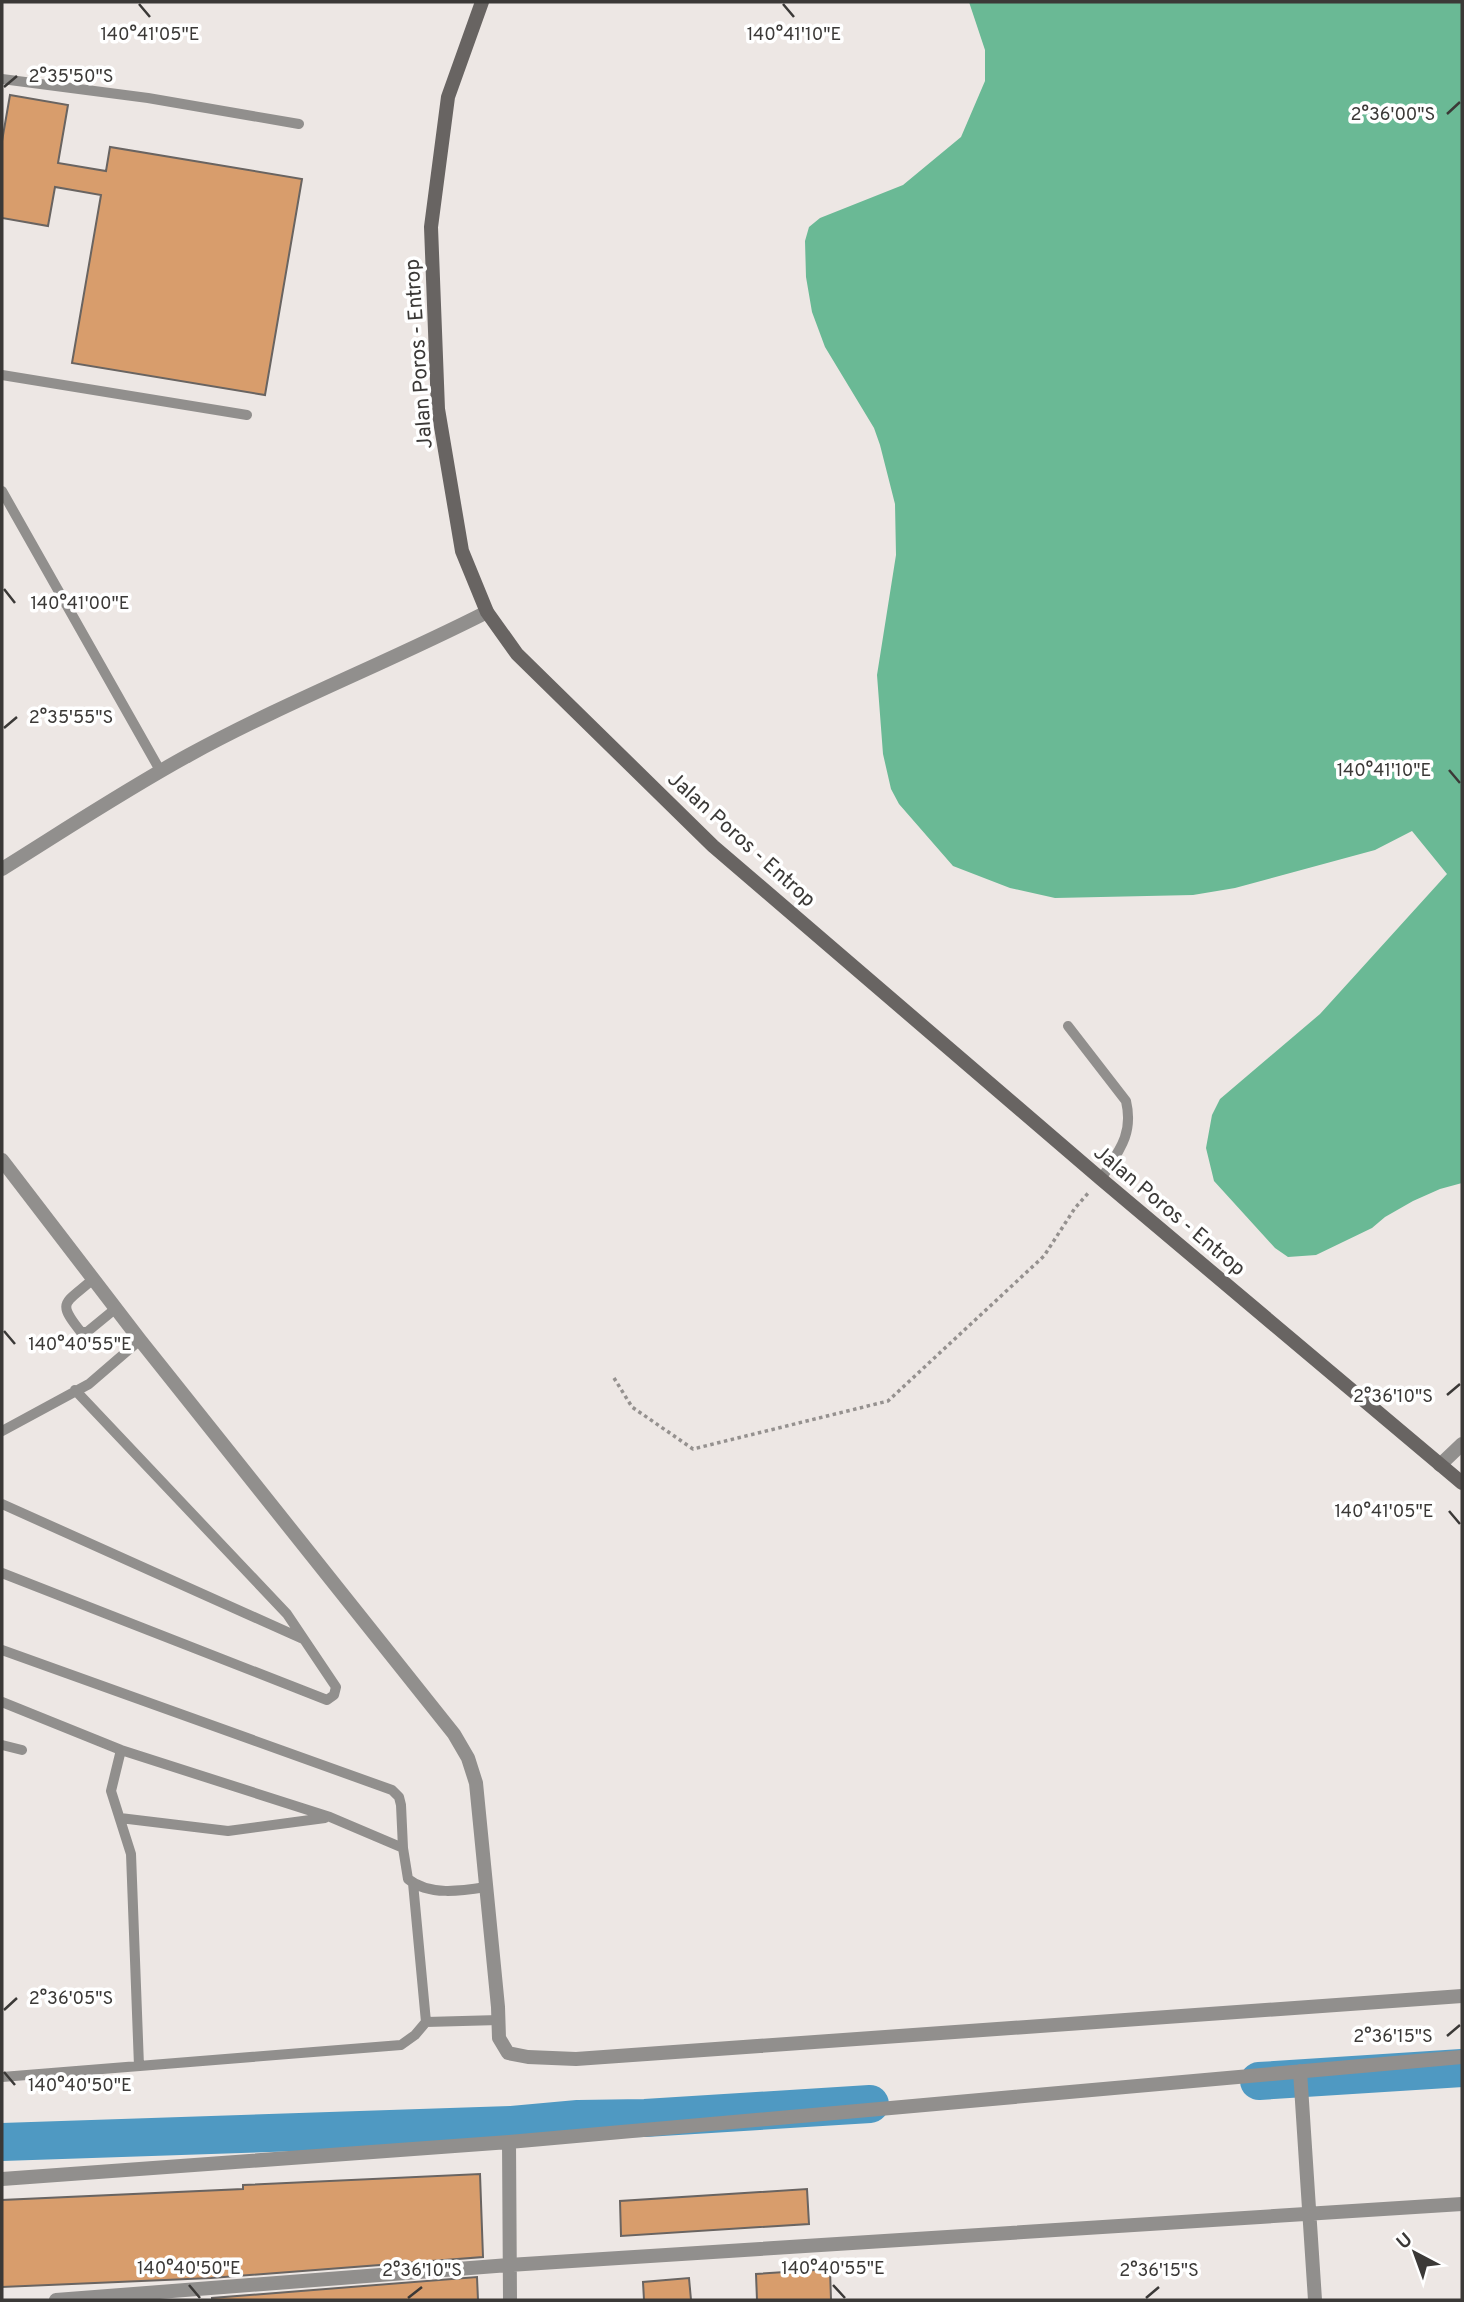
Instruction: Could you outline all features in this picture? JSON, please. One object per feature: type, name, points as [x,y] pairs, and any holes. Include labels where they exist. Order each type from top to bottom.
[{"type":"main road","name":"Jalan Poros - Entrop","points":[[482,2],[448,97],[431,227],[438,409],[462,551],[487,612],[517,654],[713,846],[1101,1179],[1462,1483]]},
{"type":"street","points":[[2,869],[189,755],[487,612]]},
{"type":"street","points":[[2,1160],[92,1280],[454,1734],[468,1758],[476,1783],[480,1888],[499,2020],[499,2038],[508,2053],[528,2057],[576,2059],[1462,1996]]},
{"type":"street","points":[[1440,1465],[1462,1444]]},
{"type":"street","points":[[2,2179],[509,2141],[999,2100],[1462,2057]]},
{"type":"street","points":[[1300,2071],[1307,2213],[1315,2300]]},
{"type":"street","points":[[509,2141],[510,2300]]},
{"type":"street","points":[[56,2300],[509,2265],[1462,2204]]},
{"type":"lane","points":[[2,79],[148,98],[299,124]]},
{"type":"lane","points":[[2,375],[247,415]]},
{"type":"lane","points":[[2,491],[161,772]]},
{"type":"lane","points":[[1068,1026],[1126,1101],[1130,1116],[1125,1142],[1101,1179]]},
{"type":"lane","points":[[92,1280],[69,1301],[65,1312],[81,1332],[87,1332],[115,1309]]},
{"type":"lane","points":[[2,1431],[89,1384],[140,1340]]},
{"type":"lane","points":[[2,1573],[327,1700],[334,1695],[336,1687],[288,1614],[75,1390]]},
{"type":"lane","points":[[2,1504],[305,1640]]},
{"type":"lane","points":[[2,1650],[391,1790],[399,1797],[401,1805],[408,1879],[419,1888],[480,1888]]},
{"type":"lane","points":[[2,1702],[121,1750],[330,1817],[403,1848]]},
{"type":"lane","points":[[2,1745],[22,1750]]},
{"type":"lane","points":[[121,1750],[111,1791],[131,1854],[139,2066]]},
{"type":"lane","points":[[120,1818],[228,1831],[330,1817]]},
{"type":"lane","points":[[2,2077],[401,2045],[415,2035],[426,2022],[413,1883]]},
{"type":"lane","points":[[426,2022],[499,2020]]},
{"type":"path","points":[[614,1378],[632,1407],[693,1449],[888,1401],[1044,1256],[1075,1208],[1101,1179]]},
{"type":"green space","points":[[969,2],[1462,2],[1462,1183],[1413,1201],[1372,1228],[1316,1255],[1288,1257],[1275,1248],[1214,1181],[1206,1148],[1212,1115],[1220,1099],[1320,1014],[1447,874],[1412,831],[1375,850],[1235,888],[1193,895],[1055,898],[1010,888],[953,866],[899,804],[891,789],[883,754],[877,675],[896,555],[895,504],[874,428],[825,347],[812,312],[806,277],[805,241],[809,227],[820,218],[903,185],[961,137],[985,81],[985,50]]},
{"type":"building","points":[[10,95],[68,105],[58,163],[106,171],[110,147],[302,179],[265,395],[72,363],[101,195],[55,187],[48,226],[2,218],[2,141]]},
{"type":"building","points":[[480,2174],[483,2257],[211,2278],[2,2287],[2,2200],[243,2189],[243,2185]]},
{"type":"building","points":[[807,2189],[809,2224],[621,2236],[620,2201]]},
{"type":"building","points":[[830,2269],[831,2300],[757,2300],[756,2274]]},
{"type":"building","points":[[477,2277],[478,2300],[212,2300],[212,2298]]},
{"type":"building","points":[[689,2278],[691,2300],[644,2300],[643,2282]]},
{"type":"waterway","points":[[1259,2081],[1462,2068]]},
{"type":"waterway","points":[[2,2142],[512,2125],[578,2119],[645,2118],[870,2104]]}]
